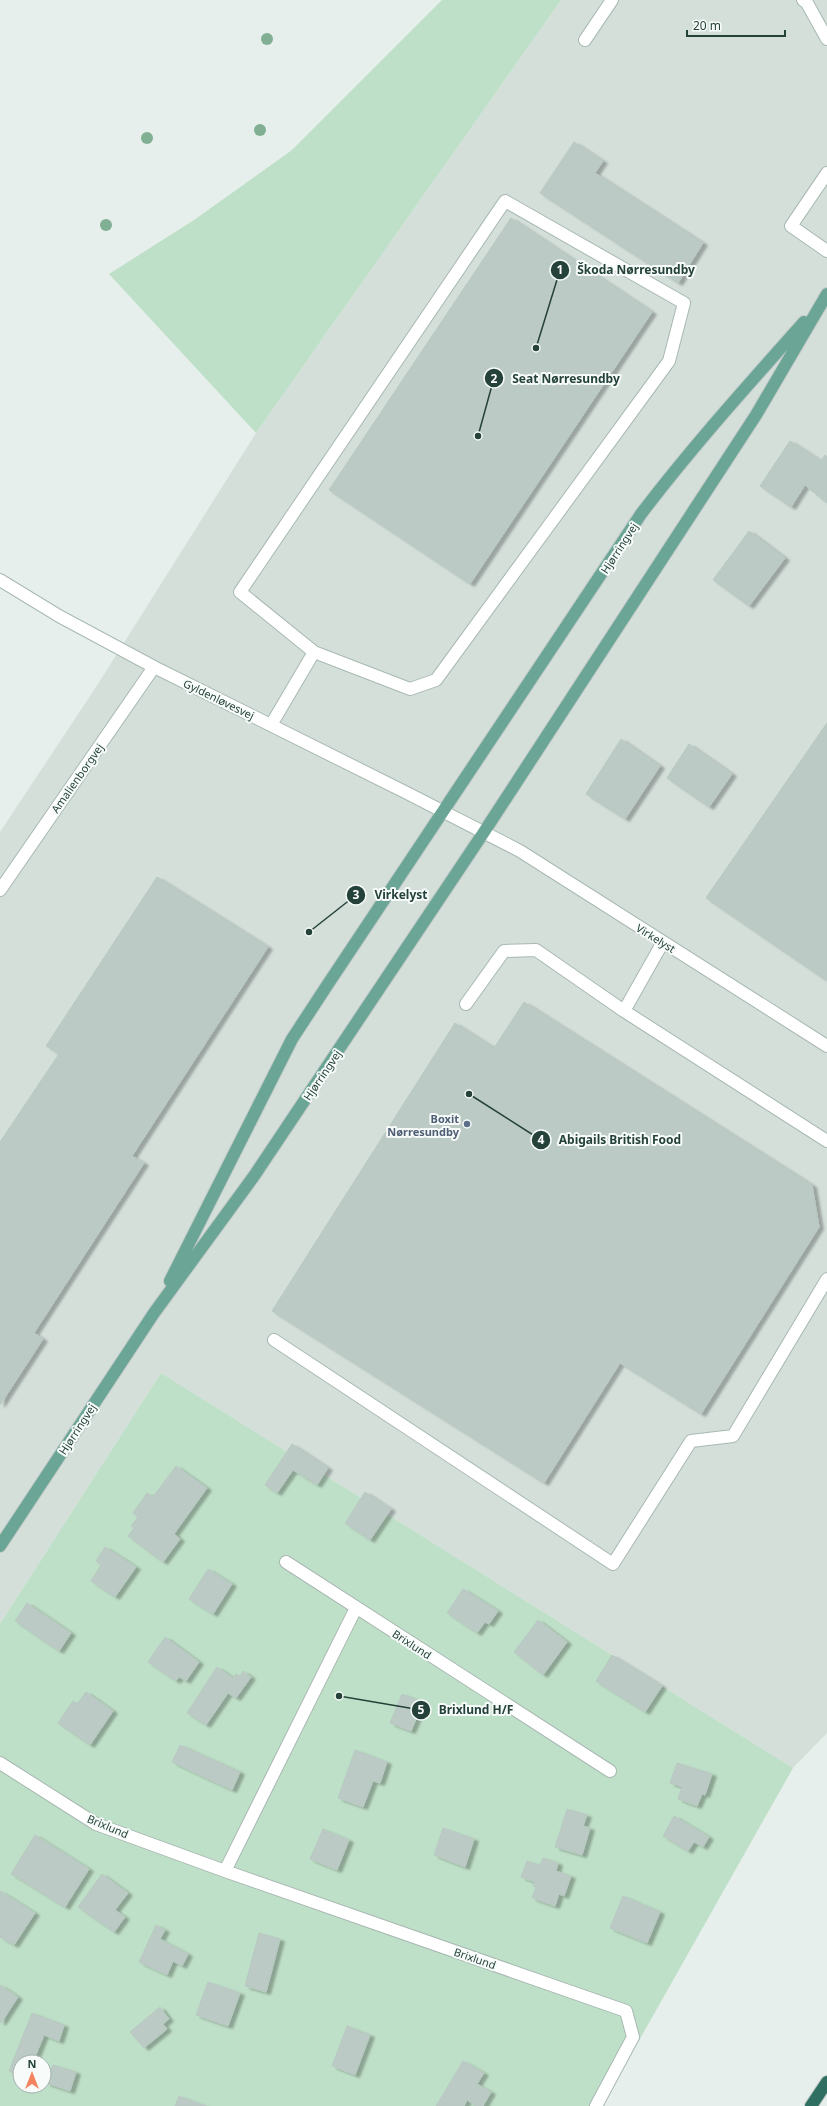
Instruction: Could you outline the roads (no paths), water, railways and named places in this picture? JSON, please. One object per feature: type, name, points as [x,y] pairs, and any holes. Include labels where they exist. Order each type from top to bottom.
[{"type":"highway","points":[[811,2106],[827,2082]]},
{"type":"main road","name":"Hjørringvej","points":[[154,1313],[292,1039],[442,811],[641,514],[735,399],[824,299]]},
{"type":"main road","name":"Hjørringvej","points":[[0,1546],[154,1313],[254,1176],[484,832],[756,415],[824,299]]},
{"type":"street","points":[[585,40],[612,0]]},
{"type":"street","points":[[803,0],[807,3],[827,39]]},
{"type":"street","points":[[827,172],[791,226],[827,251]]},
{"type":"street","points":[[505,201],[684,303],[669,361],[436,680],[410,689],[314,652],[240,592],[505,201]]},
{"type":"street","name":"Gyldenløvesvej","points":[[0,580],[59,616],[154,667],[442,811]]},
{"type":"street","points":[[271,725],[314,652]]},
{"type":"street","name":"Amalienborgvej","points":[[0,890],[154,667]]},
{"type":"street","points":[[442,811],[484,832]]},
{"type":"street","name":"Virkelyst","points":[[484,832],[520,852],[827,1046]]},
{"type":"street","points":[[624,1011],[663,942]]},
{"type":"street","points":[[466,1004],[504,951],[536,950],[624,1011],[827,1141]]},
{"type":"street","points":[[274,1340],[613,1564],[691,1441],[733,1436],[826,1281]]},
{"type":"street","name":"Brixlund","points":[[286,1562],[610,1771]]},
{"type":"street","points":[[225,1871],[356,1608]]},
{"type":"street","name":"Brixlund","points":[[0,1763],[96,1824],[225,1871],[626,2011],[633,2037],[596,2106]]},
{"type":"place","name":"Škoda Nørresundby","points":[[536,348]]},
{"type":"place","name":"Seat Nørresundby","points":[[478,436]]},
{"type":"place","name":"Virkelyst","points":[[309,932]]},
{"type":"place","name":"Abigails British Food","points":[[469,1094]]},
{"type":"place","name":"Boxit Nørresundby","points":[[467,1124]]},
{"type":"place","name":"Brixlund H/F","points":[[339,1696]]}]
